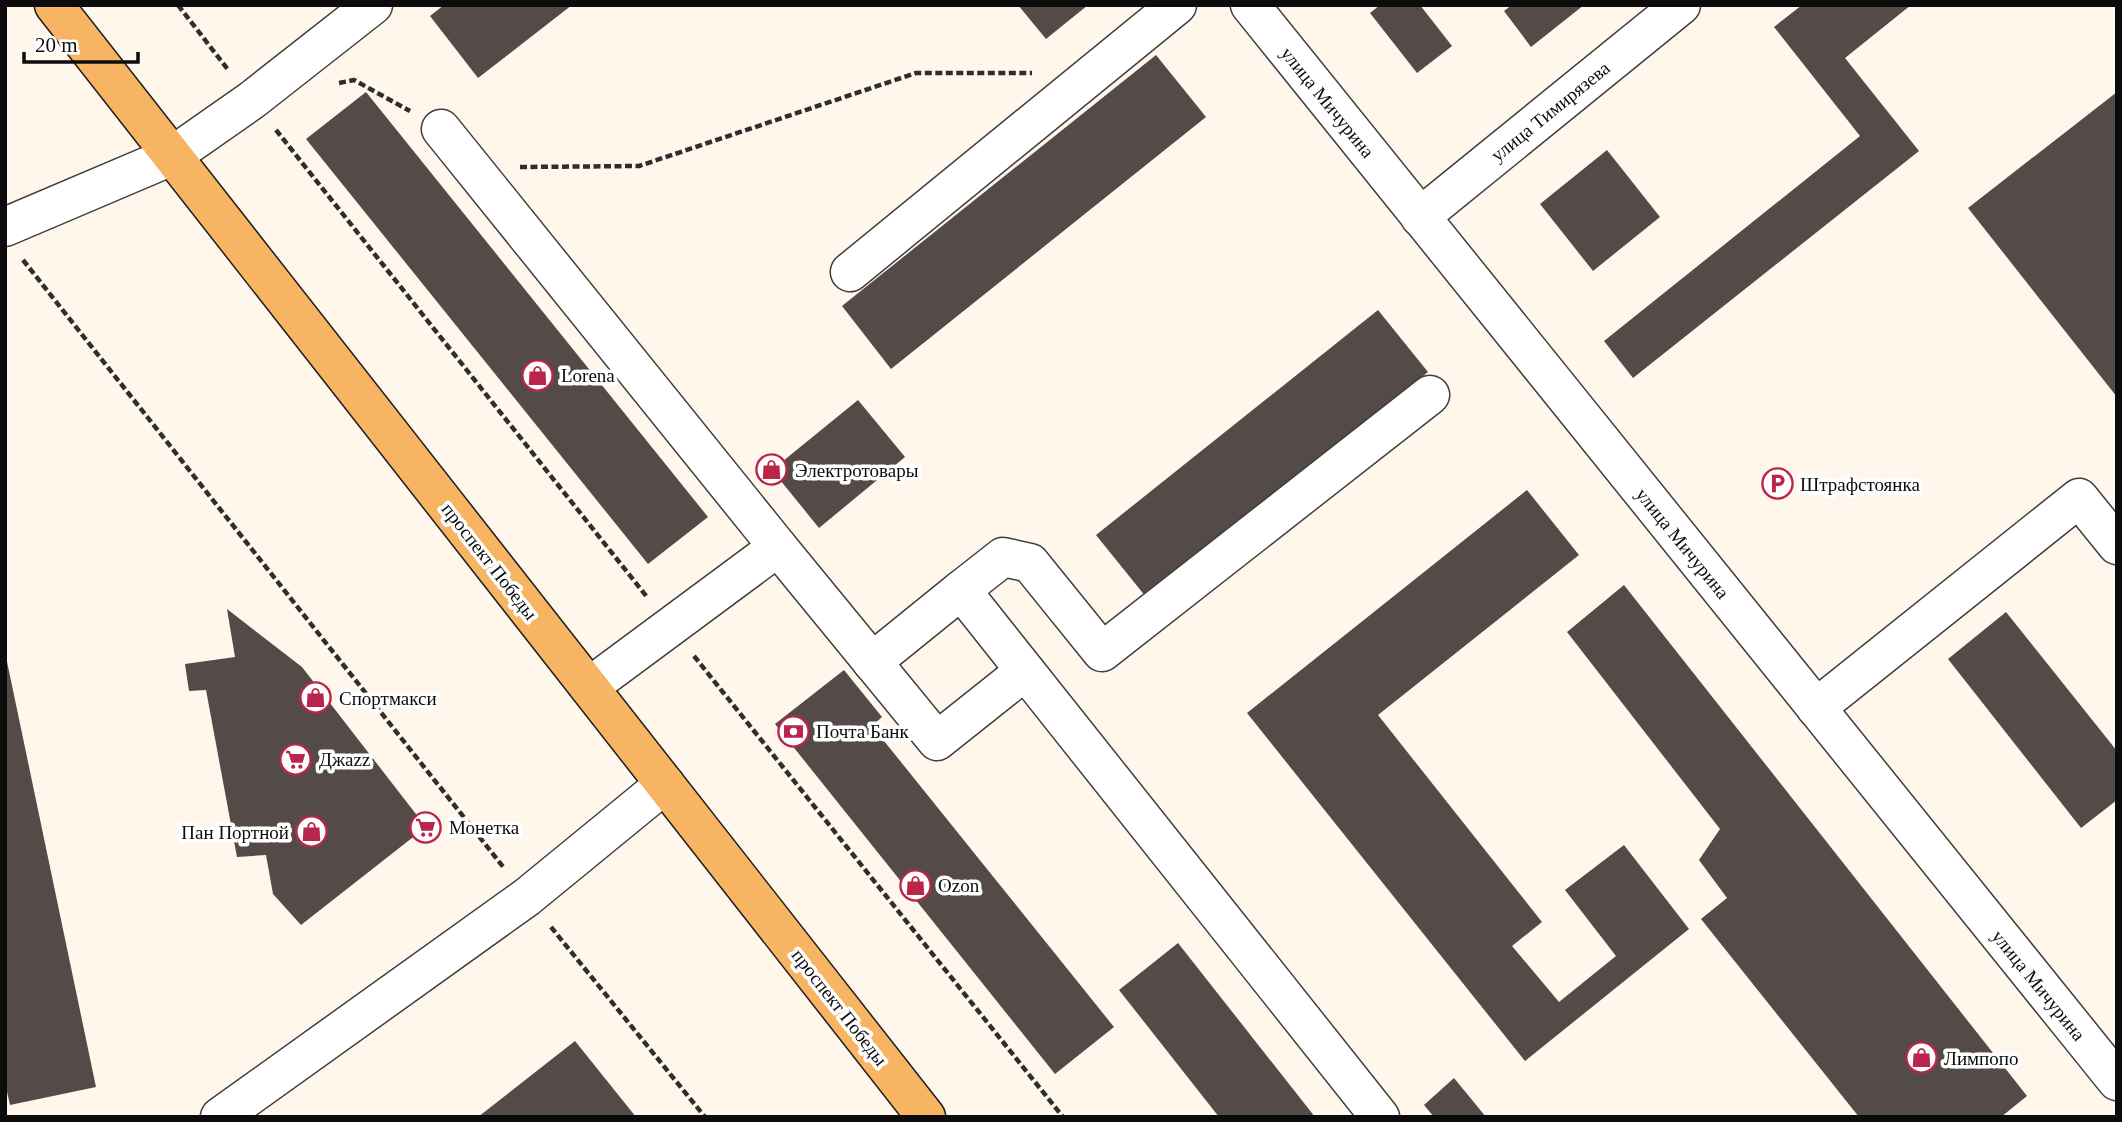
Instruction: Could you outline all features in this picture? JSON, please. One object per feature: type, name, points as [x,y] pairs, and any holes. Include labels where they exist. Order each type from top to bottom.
[{"type":"main road","name":"проспект Победы","points":[[54,5],[926,1117]]},
{"type":"street","points":[[14,243],[172,156],[252,100],[373,5]]},
{"type":"street","points":[[850,272],[1177,5]]},
{"type":"street","name":"улица Мичурина","points":[[1250,5],[2117,1081]]},
{"type":"street","name":"улица Тимирязева","points":[[1420,217],[1681,5]]},
{"type":"street","points":[[441,129],[937,741],[1025,671]]},
{"type":"street","points":[[872,662],[1003,557],[1030,563],[1102,652],[1430,395]]},
{"type":"street","points":[[1816,708],[2079,498],[2117,545]]},
{"type":"street","points":[[589,687],[778,547]]},
{"type":"street","points":[[961,590],[1380,1117]]},
{"type":"street","points":[[220,1117],[527,897],[665,784]]},
{"type":"path","points":[[178,5],[1063,1117]]},
{"type":"path","points":[[516,167],[639,166],[916,74],[1034,73]]},
{"type":"path","points":[[14,243],[527,897],[705,1117]]},
{"type":"building","points":[[444,5],[572,5],[478,78],[430,16]]},
{"type":"building","points":[[1018,5],[1088,5],[1046,39]]},
{"type":"building","points":[[1380,5],[1420,5],[1452,46],[1417,73],[1370,13]]},
{"type":"building","points":[[1512,5],[1584,5],[1531,47],[1504,11]]},
{"type":"building","points":[[1802,5],[1911,5],[1845,58],[1919,151],[1633,378],[1604,341],[1860,136],[1774,27]]},
{"type":"building","points":[[1156,55],[1206,117],[891,369],[842,306]]},
{"type":"building","points":[[366,92],[708,517],[648,564],[306,139]]},
{"type":"building","points":[[2117,92],[2117,397],[1968,208]]},
{"type":"building","points":[[1607,150],[1660,217],[1593,271],[1540,204]]},
{"type":"building","points":[[1378,310],[1428,372],[1146,597],[1096,535]]},
{"type":"building","points":[[858,400],[905,457],[819,528],[772,470]]},
{"type":"building","points":[[1527,490],[1579,555],[1378,715],[1542,922],[1512,946],[1559,1002],[1616,956],[1565,890],[1624,845],[1689,929],[1525,1061],[1247,713]]},
{"type":"building","points":[[1624,585],[2027,1096],[2001,1117],[1859,1117],[1701,919],[1727,898],[1699,860],[1720,829],[1567,632]]},
{"type":"building","name":"Джаzz","points":[[227,609],[302,667],[426,827],[301,925],[273,894],[266,855],[237,857],[206,690],[189,691],[185,664],[235,657]]},
{"type":"building","points":[[2006,612],[2117,751],[2117,800],[2081,828],[1948,659]]},
{"type":"building","points":[[5,652],[96,1087],[10,1105],[5,1083]]},
{"type":"building","points":[[844,670],[882,717],[872,726],[1114,1027],[1055,1074],[775,724]]},
{"type":"building","points":[[1178,943],[1315,1117],[1219,1117],[1119,990]]},
{"type":"building","points":[[575,1041],[636,1117],[478,1117]]},
{"type":"building","points":[[1454,1078],[1486,1117],[1434,1117],[1424,1105]]},
{"type":"place","name":"Lorena","points":[[538,375]]},
{"type":"place","name":"Электротовары","points":[[772,470]]},
{"type":"place","name":"Штрафстоянка","points":[[1777,484]]},
{"type":"place","name":"Спортмакси","points":[[316,698]]},
{"type":"place","name":"Почта Банк","points":[[793,731]]},
{"type":"place","name":"Джаzz","points":[[296,759]]},
{"type":"place","name":"Монетка","points":[[426,827]]},
{"type":"place","name":"Пан Портной","points":[[312,832]]},
{"type":"place","name":"Ozon","points":[[915,885]]},
{"type":"place","name":"Лимпопо","points":[[1921,1058]]}]
